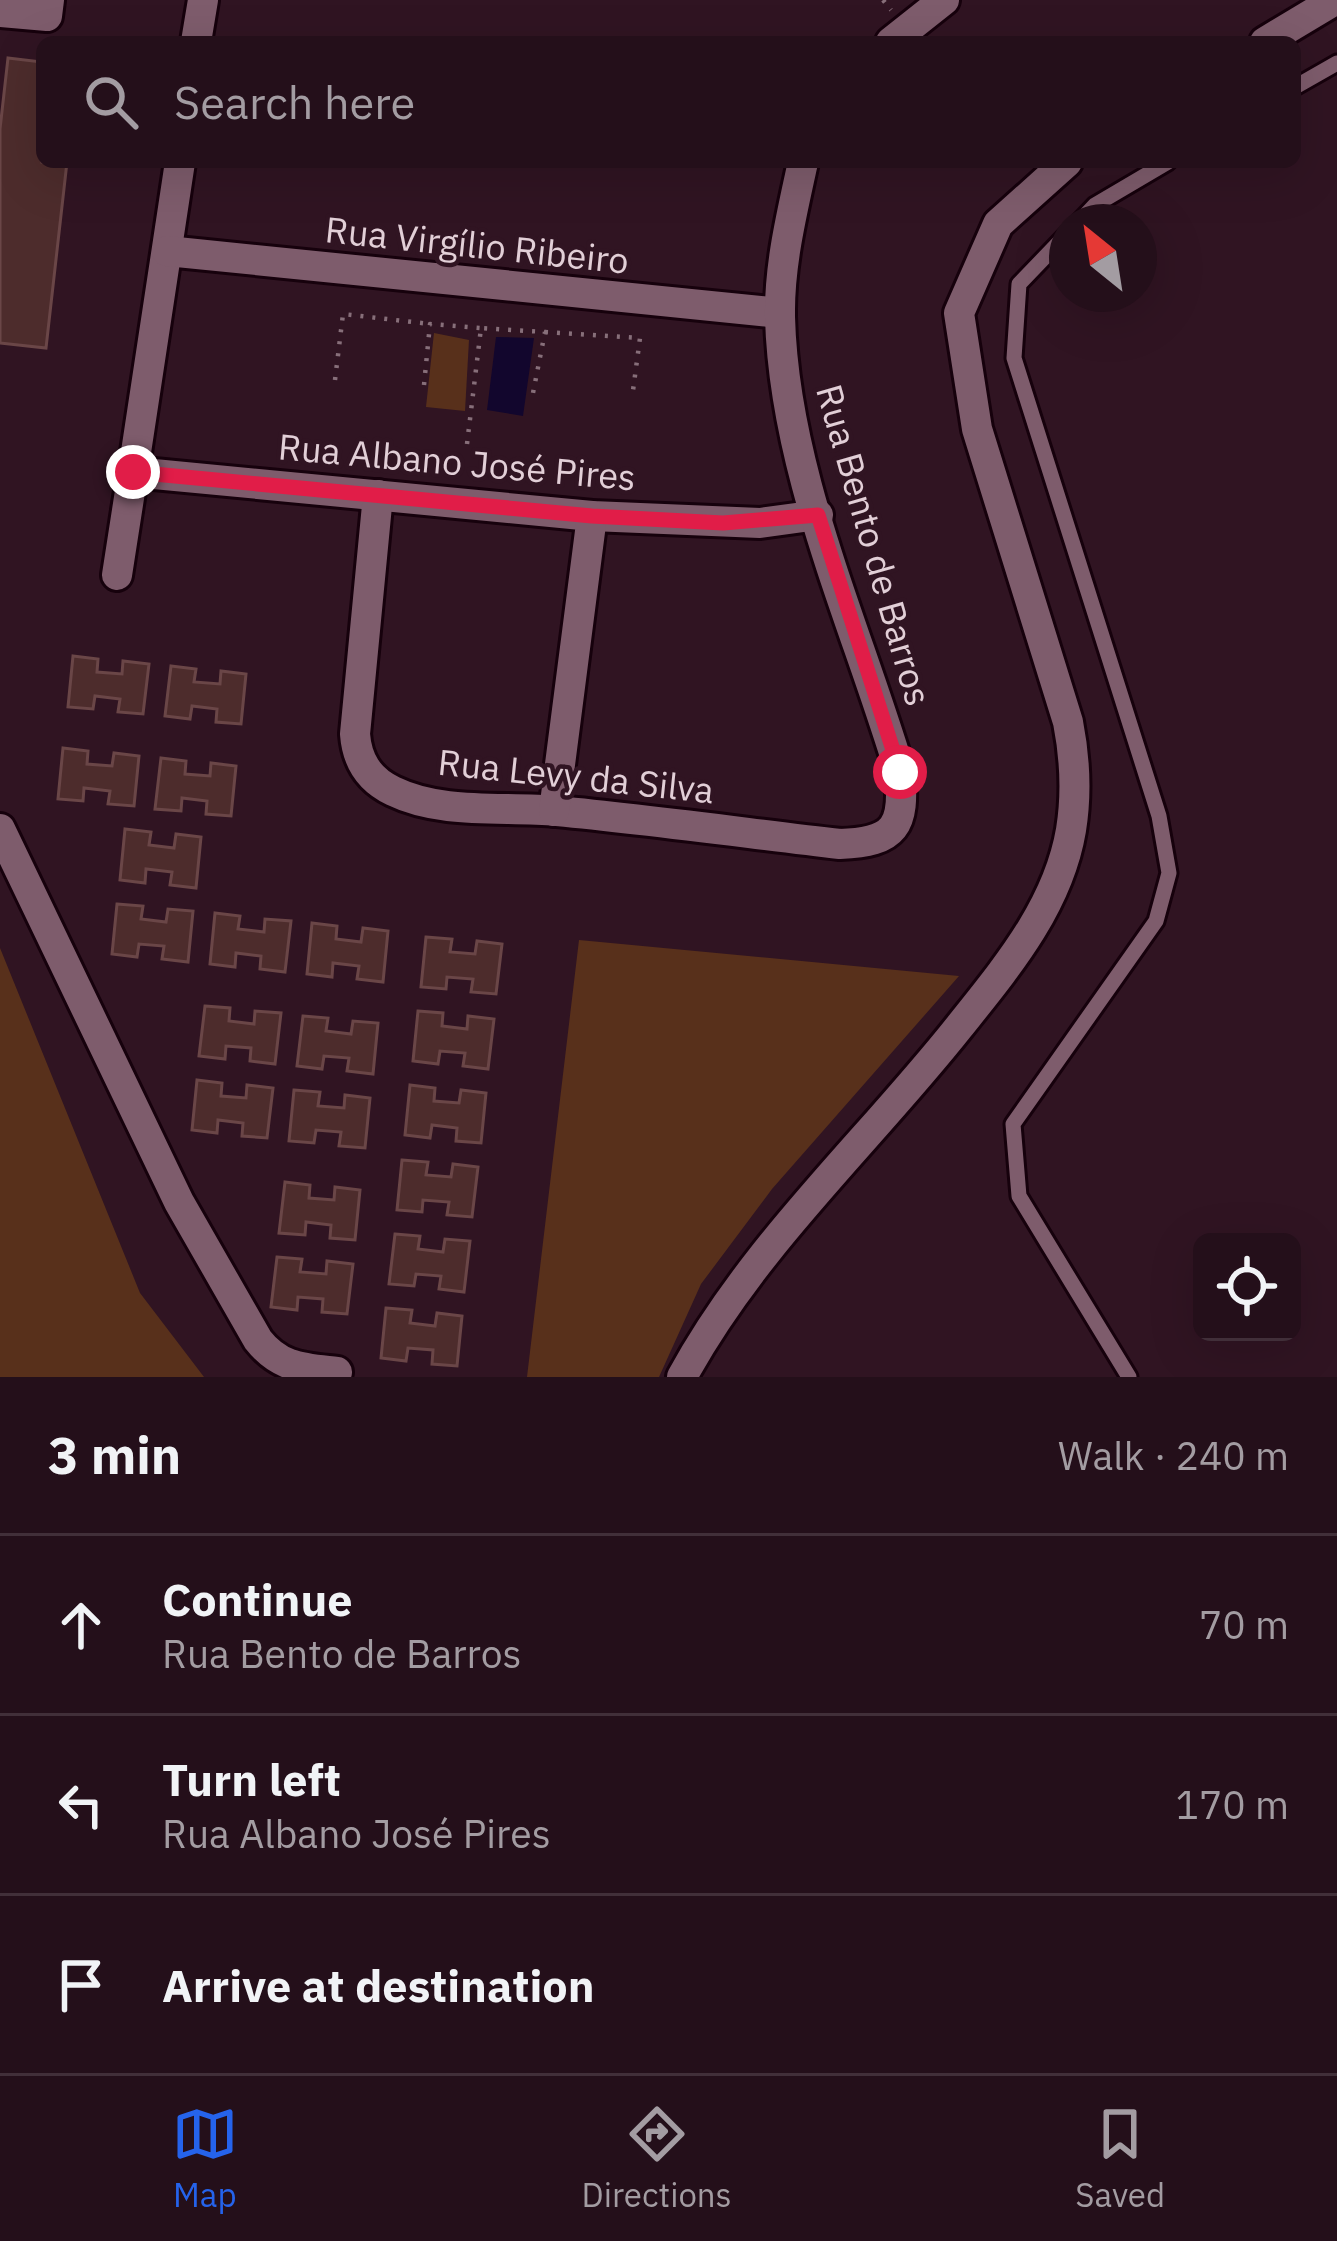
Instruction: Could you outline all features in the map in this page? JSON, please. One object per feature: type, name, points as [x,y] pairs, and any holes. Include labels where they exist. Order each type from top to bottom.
[{"type":"street","points":[[0,12],[47,16],[50,0]]},
{"type":"street","points":[[198,36],[203,0]]},
{"type":"street","points":[[899,36],[944,0]]},
{"type":"street","points":[[1275,36],[1335,0]]},
{"type":"street","points":[[117,575],[179,168]]},
{"type":"street","name":"Rua Bento de Barros","points":[[802,168],[780,313],[784,376],[818,515],[900,772],[903,807]]},
{"type":"street","points":[[682,1377],[709,1328],[770,1246],[911,1087],[1026,942],[1059,872],[1071,832],[1076,765],[1068,722],[977,429],[959,313],[998,224],[1060,168]]},
{"type":"street","name":"Rua Virgílio Ribeiro","points":[[167,251],[780,313]]},
{"type":"street","name":"Rua Albano José Pires","points":[[133,472],[592,516],[742,523],[818,515]]},
{"type":"street","name":"Rua Levy da Silva","points":[[378,495],[357,755],[371,777],[393,792],[433,804],[554,811],[840,844],[874,842],[892,830],[903,807]]},
{"type":"street","points":[[554,811],[592,516]]},
{"type":"street","points":[[0,829],[169,1182],[258,1340],[272,1359],[290,1367],[338,1372]]},
{"type":"lane","points":[[1301,83],[1337,62]]},
{"type":"lane","points":[[1097,204],[1158,168]]},
{"type":"lane","points":[[1049,253],[1019,284],[1014,358],[1159,816],[1169,873],[1156,920],[1013,1124],[1019,1196],[1130,1377]]},
{"type":"path","points":[[335,380],[343,314],[640,338],[632,398]]},
{"type":"path","points":[[424,385],[430,324]]},
{"type":"path","points":[[467,444],[481,328]]},
{"type":"path","points":[[532,393],[544,332]]},
{"type":"shaded area","points":[[434,333],[469,340],[465,411],[426,407]]},
{"type":"shaded area","points":[[496,337],[534,338],[523,416],[487,410]]},
{"type":"shaded area","points":[[579,940],[959,976],[772,1189],[701,1284],[659,1377],[527,1377]]},
{"type":"shaded area","points":[[0,948],[140,1293],[204,1377],[0,1377]]},
{"type":"building","points":[[8,58],[36,61],[36,168],[66,168],[46,348],[0,343],[0,129]]},
{"type":"building","points":[[73,656],[98,659],[97,672],[122,674],[123,661],[149,664],[143,714],[118,712],[120,699],[95,696],[93,709],[68,707]]},
{"type":"building","points":[[171,666],[196,669],[194,682],[220,684],[221,671],[246,674],[241,724],[216,722],[217,709],[192,706],[190,719],[165,716]]},
{"type":"building","points":[[63,748],[88,751],[87,764],[112,766],[114,753],[139,756],[134,806],[108,804],[110,791],[84,788],[83,801],[58,799]]},
{"type":"building","points":[[161,758],[186,761],[185,774],[210,776],[211,763],[236,766],[231,816],[206,814],[207,801],[182,798],[181,811],[155,809]]},
{"type":"building","points":[[125,829],[151,832],[149,845],[174,848],[176,834],[201,837],[196,888],[170,885],[172,872],[146,869],[145,883],[120,880]]},
{"type":"building","points":[[117,904],[143,906],[141,919],[166,922],[168,909],[193,911],[188,962],[162,959],[164,946],[139,944],[137,957],[112,954]]},
{"type":"building","points":[[215,913],[240,916],[238,929],[264,932],[265,919],[291,921],[285,972],[260,969],[261,956],[236,953],[235,967],[210,964]]},
{"type":"building","points":[[312,923],[337,926],[336,939],[361,942],[363,928],[388,931],[383,982],[357,979],[359,966],[333,963],[332,977],[307,974]]},
{"type":"building","points":[[426,937],[452,939],[450,952],[475,954],[477,941],[502,944],[496,994],[471,992],[473,979],[447,977],[446,989],[421,987]]},
{"type":"building","points":[[205,1006],[230,1008],[229,1021],[254,1024],[255,1011],[281,1013],[275,1064],[250,1061],[251,1048],[226,1046],[225,1059],[199,1056]]},
{"type":"building","points":[[418,1011],[443,1013],[442,1026],[467,1029],[468,1016],[494,1019],[488,1069],[463,1066],[465,1053],[440,1051],[438,1064],[413,1061]]},
{"type":"building","points":[[303,1016],[328,1018],[326,1031],[351,1034],[353,1021],[378,1023],[373,1074],[347,1071],[349,1058],[324,1056],[322,1069],[297,1066]]},
{"type":"building","points":[[197,1080],[222,1083],[221,1096],[246,1098],[247,1085],[273,1088],[267,1138],[242,1136],[243,1123],[218,1120],[217,1133],[192,1130]]},
{"type":"building","points":[[410,1085],[435,1088],[434,1101],[459,1103],[461,1090],[486,1093],[481,1143],[456,1141],[457,1128],[432,1125],[430,1138],[405,1135]]},
{"type":"building","points":[[294,1090],[320,1092],[318,1106],[344,1108],[345,1095],[370,1098],[365,1148],[339,1146],[341,1132],[316,1130],[314,1143],[289,1141]]},
{"type":"building","points":[[402,1160],[428,1162],[426,1175],[451,1177],[453,1164],[478,1167],[472,1217],[447,1215],[449,1202],[423,1200],[422,1212],[397,1210]]},
{"type":"building","points":[[285,1182],[310,1185],[309,1198],[334,1200],[335,1187],[360,1190],[355,1240],[330,1238],[331,1225],[306,1222],[305,1235],[279,1233]]},
{"type":"building","points":[[395,1234],[420,1236],[418,1249],[443,1252],[445,1239],[470,1241],[464,1292],[439,1289],[441,1276],[416,1274],[414,1286],[389,1284]]},
{"type":"building","points":[[277,1257],[302,1259],[300,1272],[326,1274],[327,1261],[353,1264],[347,1314],[322,1312],[323,1299],[298,1297],[297,1310],[271,1307]]},
{"type":"building","points":[[386,1308],[412,1310],[410,1323],[435,1326],[437,1313],[462,1316],[457,1366],[432,1364],[433,1350],[408,1348],[406,1361],[381,1358]]},
{"type":"route","points":[[133,472],[592,516],[760,523],[818,515],[900,772]]}]
